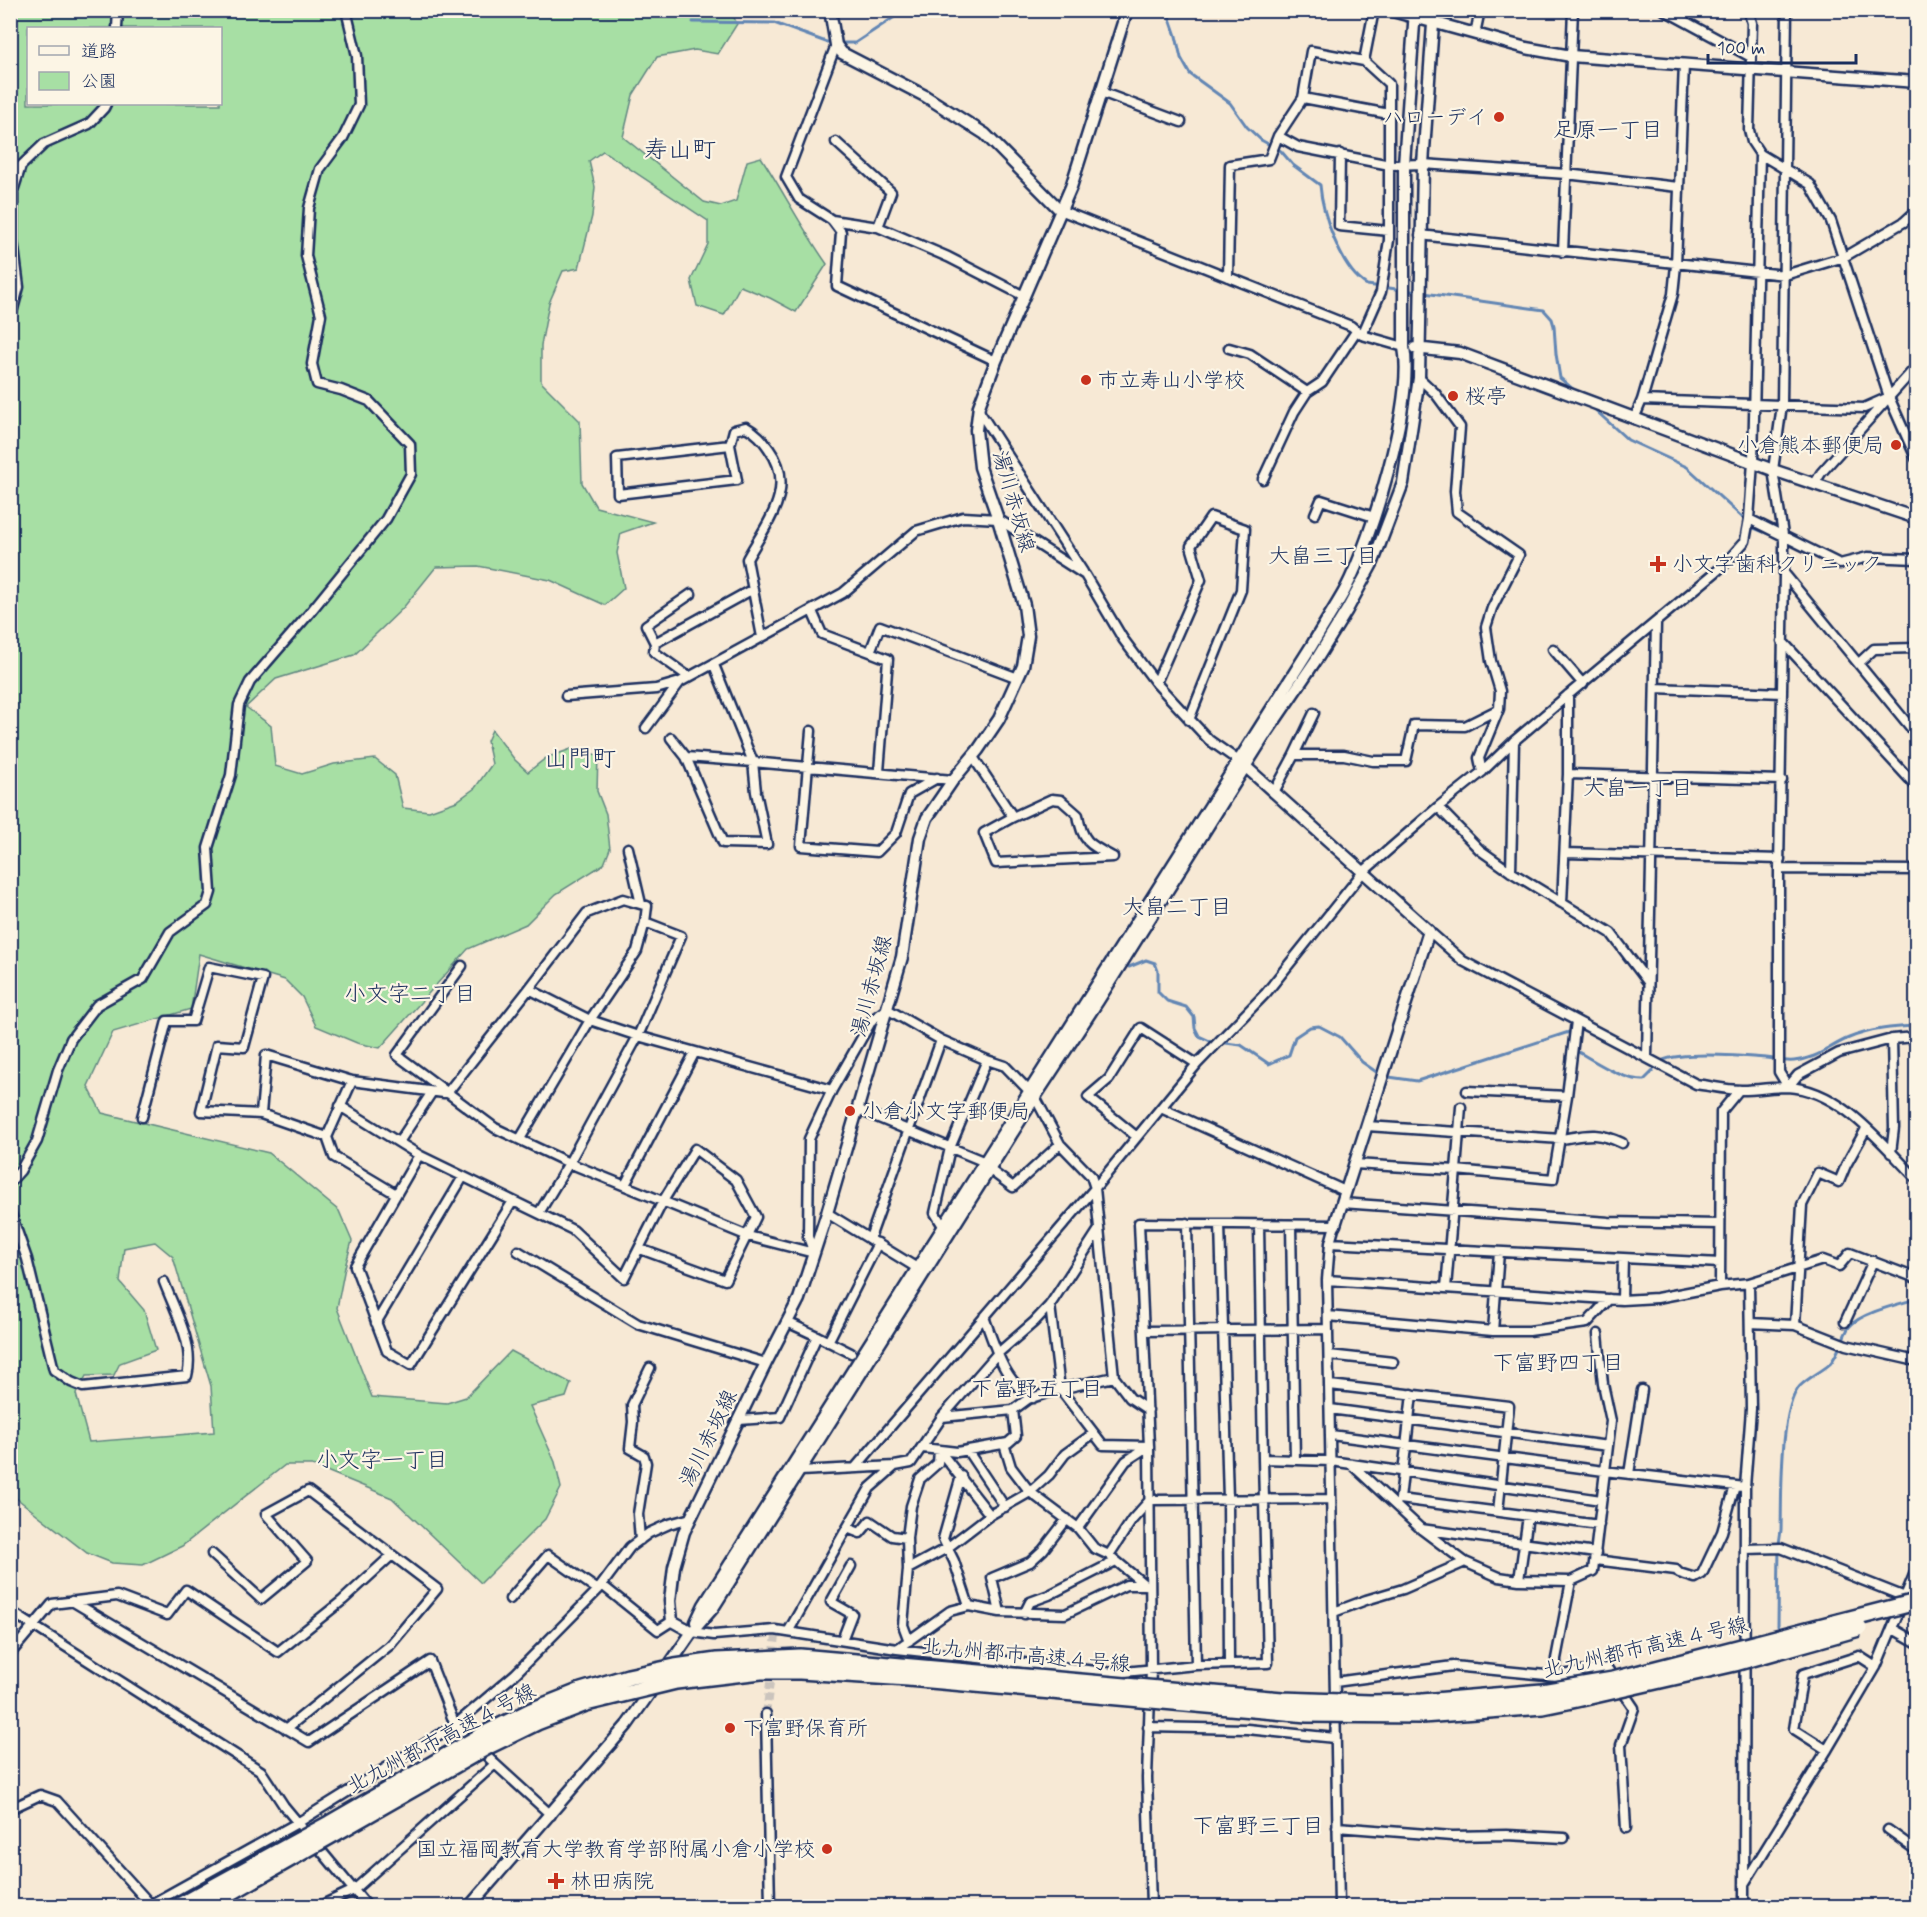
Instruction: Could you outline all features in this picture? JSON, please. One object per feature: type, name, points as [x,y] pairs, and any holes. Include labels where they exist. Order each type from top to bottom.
[{"type":"highway","name":"北九州都市高速４号線","points":[[179,1906],[481,1736],[531,1711],[581,1691],[628,1677],[675,1667],[727,1660],[800,1657],[1282,1700],[1422,1702],[1542,1692],[1613,1680],[1911,1600]]},
{"type":"highway","name":"北九州都市高速４号線","points":[[207,1906],[488,1746],[537,1722],[586,1703],[676,1681],[761,1671],[800,1671],[918,1679],[1307,1714],[1422,1715],[1543,1706],[1577,1700],[1735,1663],[1917,1612]]},
{"type":"street","points":[[117,27],[118,10]]},
{"type":"street","points":[[10,1182],[20,1171],[37,1141],[58,1070],[71,1039],[97,1005],[143,979],[170,932],[207,905],[211,892],[208,848],[231,775],[239,705],[250,682],[386,519],[411,474],[410,444],[369,401],[317,384],[312,364],[321,315],[306,256],[309,208],[320,169],[343,138],[359,105],[357,56],[346,10]]},
{"type":"street","points":[[830,10],[835,42],[842,53],[925,96],[985,134],[1060,210],[1228,277],[1359,333],[1404,347],[1460,353],[1773,470],[1917,518]]},
{"type":"street","name":"湯川赤坂線","points":[[672,1621],[669,1601],[674,1567],[684,1532],[799,1299],[828,1213],[902,957],[920,838],[927,818],[999,719],[1023,666],[1028,636],[1024,605],[980,467],[976,430],[979,411],[996,361],[1071,186],[1127,10]]},
{"type":"street","points":[[1364,61],[1374,10]]},
{"type":"street","points":[[1389,10],[1433,16],[1475,34],[1526,48],[1572,56],[1917,82]]},
{"type":"street","points":[[1475,34],[1480,10]]},
{"type":"street","points":[[1563,252],[1573,10]]},
{"type":"street","points":[[1664,10],[1751,57]]},
{"type":"street","points":[[1748,10],[1752,23],[1749,130],[1752,142],[1760,154],[1810,184],[1831,221],[1889,397],[1917,458]]},
{"type":"street","points":[[1787,10],[1782,405],[1773,470],[1783,538],[1784,573],[1779,869],[1779,1072],[1788,1087]]},
{"type":"street","points":[[692,1632],[704,1605],[989,1166],[1032,1094],[1242,763],[1345,589],[1359,559],[1374,517],[1400,420],[1407,361],[1404,347],[1404,164],[1414,14]]},
{"type":"street","points":[[1242,763],[1330,638],[1373,562],[1403,483],[1419,378],[1421,349],[1420,235],[1433,16]]},
{"type":"street","points":[[835,42],[786,177],[799,199],[832,220],[841,232],[837,286],[996,361]]},
{"type":"street","points":[[1228,277],[1230,165],[1269,159],[1277,139],[1303,98],[1311,51],[1364,61],[1389,84],[1389,231],[1381,292],[1359,333],[1322,382],[1307,392],[1294,412],[1263,479]]},
{"type":"street","points":[[1634,419],[1642,400],[1673,294],[1684,64]]},
{"type":"street","points":[[1101,92],[1181,122]]},
{"type":"street","points":[[1303,98],[1389,114]]},
{"type":"street","points":[[10,320],[19,287],[13,240],[13,191],[21,166],[44,144],[89,124],[106,105]]},
{"type":"street","points":[[1277,139],[1298,147],[1390,165],[1423,164],[1566,174],[1678,187]]},
{"type":"street","points":[[836,142],[891,192],[878,227]]},
{"type":"street","points":[[1340,154],[1339,226],[1389,231]]},
{"type":"street","points":[[855,1468],[1095,1188],[1197,1064],[1266,993],[1363,872],[1482,772],[1568,695],[1723,566],[1745,542],[1753,462],[1760,154]]},
{"type":"street","points":[[1420,235],[1785,276],[1844,257],[1904,222],[1917,211]]},
{"type":"street","points":[[832,220],[878,227],[948,257],[1024,296]]},
{"type":"street","points":[[1229,348],[1250,354],[1307,392]]},
{"type":"street","points":[[1815,483],[1821,473],[1917,367]]},
{"type":"street","points":[[1419,378],[1435,393],[1460,427],[1455,491],[1457,512],[1519,555],[1492,608],[1486,627],[1491,661],[1500,691],[1499,710],[1479,758],[1482,772]]},
{"type":"street","points":[[1642,400],[1864,408],[1889,397]]},
{"type":"street","points":[[979,411],[1085,575],[1123,639],[1156,683],[1209,740],[1242,763],[1463,962],[1696,1084],[1739,1090],[1788,1087],[1812,1092],[1833,1101],[1917,1178]]},
{"type":"street","points":[[730,445],[617,458],[618,494],[737,480],[730,445],[734,430],[746,426],[758,434],[777,460],[782,486],[777,504],[747,559],[762,637]]},
{"type":"street","points":[[1315,514],[1321,500],[1374,517]]},
{"type":"street","points":[[566,696],[656,689],[680,682],[843,593],[916,531],[963,517],[998,519],[1085,575]]},
{"type":"street","points":[[1156,683],[1201,580],[1191,546],[1211,517],[1245,529],[1241,590],[1189,720]]},
{"type":"street","points":[[1749,520],[1840,564],[1868,557],[1917,559]]},
{"type":"street","points":[[1784,573],[1917,734]]},
{"type":"street","points":[[655,643],[753,589]]},
{"type":"street","points":[[689,677],[654,652],[655,643],[646,625],[691,594]]},
{"type":"street","points":[[812,611],[822,634],[888,659],[879,772]]},
{"type":"street","points":[[1647,1057],[1656,622]]},
{"type":"street","points":[[870,652],[880,626],[1018,678]]},
{"type":"street","points":[[1782,641],[1917,786]]},
{"type":"street","points":[[1859,663],[1874,649],[1917,648]]},
{"type":"street","points":[[1553,649],[1582,684]]},
{"type":"street","points":[[671,738],[686,757],[723,843],[767,844],[756,792],[753,762],[714,665]]},
{"type":"street","points":[[646,728],[680,682]]},
{"type":"street","points":[[1655,688],[1782,693]]},
{"type":"street","points":[[1562,903],[1568,774],[1568,695]]},
{"type":"street","points":[[1294,754],[1344,755],[1373,761],[1406,761],[1414,725],[1465,726],[1499,710]]},
{"type":"street","points":[[1274,792],[1314,712]]},
{"type":"street","points":[[810,731],[801,846],[877,852],[896,833],[909,794],[938,778]]},
{"type":"street","points":[[1511,872],[1514,741]]},
{"type":"street","points":[[686,757],[953,780]]},
{"type":"street","points":[[973,757],[1013,817]]},
{"type":"street","points":[[1568,774],[1782,780]]},
{"type":"street","points":[[1052,799],[1061,800],[1078,815],[1081,831],[1090,845],[1113,857],[996,863],[984,833],[1013,817],[1052,799]]},
{"type":"street","points":[[1438,807],[1480,850],[1511,872],[1611,933],[1649,982]]},
{"type":"street","points":[[628,848],[641,904]]},
{"type":"street","points":[[1565,853],[1780,859]]},
{"type":"street","points":[[1779,869],[1917,870]]},
{"type":"street","points":[[447,1094],[587,913],[623,899],[647,906],[637,951],[590,1020],[519,1139]]},
{"type":"street","points":[[539,1213],[638,1036],[681,936],[645,922]]},
{"type":"street","points":[[1339,1906],[1327,1280],[1330,1243],[1429,932]]},
{"type":"street","points":[[462,966],[397,1055],[495,1128],[569,1163],[748,1236],[814,1253]]},
{"type":"street","points":[[142,1117],[167,1021],[193,1021],[209,967],[263,978],[244,1047],[217,1045],[201,1112],[261,1114],[327,1137]]},
{"type":"street","points":[[529,989],[590,1020],[638,1036],[832,1090]]},
{"type":"street","points":[[814,1253],[808,1237],[809,1139],[832,1090],[872,1020],[887,1009],[941,1040],[1005,1066],[1032,1094],[1060,1144],[1091,1176],[1095,1188],[1114,1377],[1130,1398],[1148,1410]]},
{"type":"street","points":[[1354,1164],[1552,1179],[1561,1139],[1576,1021]]},
{"type":"street","points":[[1137,1137],[1088,1097],[1109,1079],[1141,1028],[1197,1064]]},
{"type":"street","points":[[1788,1087],[1798,1075],[1839,1053],[1892,1039],[1917,1038]]},
{"type":"street","points":[[1891,1153],[1894,1128],[1892,1039]]},
{"type":"street","points":[[828,1342],[874,1241],[909,1130],[941,1040]]},
{"type":"street","points":[[625,1185],[695,1052]]},
{"type":"street","points":[[261,1114],[266,1055],[352,1081],[447,1094]]},
{"type":"street","points":[[943,1226],[935,1213],[950,1148],[987,1060]]},
{"type":"street","points":[[352,1081],[327,1137],[334,1157],[396,1194]]},
{"type":"street","points":[[1720,1286],[1721,1112],[1739,1090]]},
{"type":"street","points":[[399,1142],[432,1092]]},
{"type":"street","points":[[1467,1092],[1567,1096]]},
{"type":"street","points":[[340,1106],[419,1155],[573,1230],[624,1278],[663,1202],[695,1149],[736,1180],[756,1217],[725,1280],[640,1249]]},
{"type":"street","points":[[1446,1288],[1461,1107]]},
{"type":"street","points":[[857,1108],[989,1166],[1013,1188],[1060,1144]]},
{"type":"street","points":[[1161,1108],[1344,1197],[1453,1211],[1609,1222],[1719,1224]]},
{"type":"street","points":[[1367,1126],[1561,1139],[1605,1135],[1622,1143]]},
{"type":"street","points":[[1795,1325],[1802,1205],[1818,1173],[1839,1182],[1866,1129]]},
{"type":"street","points":[[419,1155],[355,1266],[387,1351],[411,1365],[513,1201]]},
{"type":"street","points":[[470,1906],[627,1725],[692,1632],[713,1608],[800,1471],[921,1270],[943,1226],[989,1166]]},
{"type":"street","points":[[376,1323],[463,1177]]},
{"type":"street","points":[[10,1211],[27,1259],[54,1370],[77,1385],[82,1387],[187,1376],[190,1365],[185,1336],[164,1282]]},
{"type":"street","points":[[828,1213],[921,1270]]},
{"type":"street","points":[[1151,1906],[1147,1778],[1151,1669],[1147,1585],[1150,1500],[1139,1223],[1335,1225]]},
{"type":"street","points":[[1187,1223],[1196,1665]]},
{"type":"street","points":[[1220,1224],[1228,1499],[1229,1664]]},
{"type":"street","points":[[510,1599],[548,1554],[658,1630],[672,1621],[692,1632],[714,1635],[788,1632],[897,1649],[1114,1673],[1196,1665],[1268,1663],[1259,1225]]},
{"type":"street","points":[[1291,1225],[1295,1460]]},
{"type":"street","points":[[800,1471],[895,1466],[911,1463],[942,1417],[998,1354],[1050,1305],[1098,1231]]},
{"type":"street","points":[[1330,1243],[1720,1263]]},
{"type":"street","points":[[518,1251],[638,1324],[766,1363]]},
{"type":"street","points":[[1493,1331],[1499,1252]]},
{"type":"street","points":[[1327,1280],[1622,1300],[1657,1298],[1749,1283],[1823,1260],[1839,1266],[1850,1252],[1917,1278]]},
{"type":"street","points":[[1622,1300],[1623,1258]]},
{"type":"street","points":[[1845,1322],[1873,1261]]},
{"type":"street","points":[[1744,1906],[1745,1487],[1751,1409],[1749,1283]]},
{"type":"street","points":[[1328,1316],[1493,1331],[1529,1330],[1587,1323],[1609,1299]]},
{"type":"street","points":[[1050,1305],[1060,1389],[1103,1444],[1149,1446]]},
{"type":"street","points":[[984,1317],[1010,1378],[1025,1394],[1033,1398]]},
{"type":"street","points":[[787,1322],[851,1353]]},
{"type":"street","points":[[1750,1323],[1795,1325],[1846,1345],[1917,1361]]},
{"type":"street","points":[[1144,1331],[1328,1329]]},
{"type":"street","points":[[1351,1464],[1421,1529],[1465,1562],[1499,1577],[1519,1581],[1571,1581],[1593,1571],[1611,1421],[1598,1334]]},
{"type":"street","points":[[739,1420],[780,1416],[817,1336]]},
{"type":"street","points":[[1329,1355],[1393,1362]]},
{"type":"street","points":[[640,1540],[638,1514],[646,1463],[644,1456],[630,1448],[632,1405],[650,1368]]},
{"type":"street","points":[[942,1417],[1013,1410],[1033,1398],[1060,1389],[1114,1377]]},
{"type":"street","points":[[1330,1385],[1509,1406],[1498,1512]]},
{"type":"street","points":[[1629,1474],[1642,1390]]},
{"type":"street","points":[[1412,1394],[1400,1499],[1599,1526]]},
{"type":"street","points":[[1330,1409],[1608,1446]]},
{"type":"street","points":[[923,1448],[957,1452],[1008,1443],[1016,1436],[1013,1410]]},
{"type":"street","points":[[908,1569],[946,1548],[990,1515],[1030,1492],[1049,1475],[1065,1454],[1094,1433]]},
{"type":"street","points":[[1330,1435],[1745,1487]]},
{"type":"street","points":[[1004,1444],[1011,1467],[1030,1492],[1078,1528],[1094,1548],[1113,1558],[1147,1585]]},
{"type":"street","points":[[1078,1528],[1126,1461],[1149,1446]]},
{"type":"street","points":[[939,1450],[990,1515]]},
{"type":"street","points":[[909,1641],[903,1624],[908,1569],[907,1538],[911,1506],[920,1479],[938,1463],[939,1450]]},
{"type":"street","points":[[968,1450],[1005,1507]]},
{"type":"street","points":[[1263,1459],[1331,1461],[1601,1500]]},
{"type":"street","points":[[788,1632],[870,1488],[895,1466]]},
{"type":"street","points":[[961,1476],[943,1539],[954,1561],[969,1606]]},
{"type":"street","points":[[1421,1529],[1524,1543],[1676,1570],[1679,1574],[1695,1578],[1702,1574],[1722,1532],[1735,1486]]},
{"type":"street","points":[[212,1554],[261,1599],[307,1561],[266,1514],[308,1491],[437,1589],[390,1645],[286,1729]]},
{"type":"street","points":[[1024,1614],[1030,1602],[1049,1595],[1113,1558],[1132,1520],[1150,1500],[1331,1499]]},
{"type":"street","points":[[1519,1581],[1528,1516]]},
{"type":"street","points":[[10,1809],[40,1796],[57,1802],[149,1906],[299,1822],[455,1725],[516,1674],[600,1588],[630,1547],[669,1524],[691,1518]]},
{"type":"street","points":[[1000,1612],[992,1578],[1030,1562],[1043,1550],[1067,1519]]},
{"type":"street","points":[[847,1528],[860,1533],[870,1521],[892,1536],[907,1538]]},
{"type":"street","points":[[1745,1549],[1776,1548],[1911,1600]]},
{"type":"street","points":[[10,1654],[52,1604],[117,1596],[167,1615],[186,1590],[278,1652],[343,1600],[392,1555]]},
{"type":"street","points":[[1334,1612],[1403,1589],[1465,1562]]},
{"type":"street","points":[[842,1640],[852,1614],[831,1602],[851,1566]]},
{"type":"street","points":[[1744,1884],[1876,1667],[1893,1629],[1911,1600],[1917,1570]]},
{"type":"street","points":[[1556,1676],[1556,1659],[1571,1581]]},
{"type":"street","points":[[897,1649],[950,1611],[969,1606],[1024,1614],[1065,1614],[1126,1586],[1147,1585]]},
{"type":"street","points":[[72,1601],[309,1742],[430,1661],[455,1725],[551,1815]]},
{"type":"street","points":[[10,1611],[261,1771],[284,1806],[367,1906]]},
{"type":"street","points":[[1893,1629],[1917,1642]]},
{"type":"street","points":[[1827,1750],[1794,1729],[1803,1674],[1859,1656],[1876,1667]]},
{"type":"street","points":[[1335,1682],[1453,1666],[1556,1676],[1607,1668],[1634,1708],[1621,1745],[1626,1828]]},
{"type":"street","points":[[766,1714],[770,1906]]},
{"type":"street","points":[[1148,1727],[1247,1729],[1335,1738]]},
{"type":"street","points":[[320,1906],[354,1890],[495,1764]]},
{"type":"street","points":[[1337,1827],[1452,1836],[1507,1835],[1564,1838]]},
{"type":"street","points":[[1888,1830],[1917,1850]]},
{"type":"street","points":[[187,1884],[201,1906]]},
{"type":"green space","points":[[10,11],[731,11],[737,24],[718,54],[695,50],[657,57],[633,95],[623,137],[704,202],[721,206],[736,201],[747,161],[761,157],[827,264],[796,312],[740,286],[724,315],[697,306],[691,280],[708,244],[708,221],[603,151],[589,161],[595,187],[592,216],[579,268],[563,271],[549,303],[541,345],[541,382],[580,421],[582,483],[596,507],[653,522],[621,533],[617,553],[624,588],[605,605],[550,580],[478,566],[436,567],[403,608],[354,655],[276,679],[246,707],[271,726],[275,766],[302,774],[334,764],[375,759],[395,775],[403,808],[429,811],[457,801],[475,788],[492,764],[487,741],[492,730],[515,760],[528,772],[546,758],[571,749],[598,755],[597,791],[606,814],[610,849],[604,864],[556,894],[526,924],[468,949],[380,1048],[357,1043],[316,1026],[302,997],[285,980],[199,954],[191,1009],[113,1032],[88,1086],[102,1113],[269,1153],[339,1211],[352,1241],[337,1308],[372,1397],[447,1403],[466,1397],[511,1351],[571,1383],[566,1397],[530,1406],[555,1462],[561,1488],[545,1519],[481,1583],[392,1498],[312,1465],[285,1465],[182,1546],[143,1565],[112,1563],[87,1553],[11,1494]],"holes":[[[155,1242],[173,1257],[211,1386],[214,1432],[89,1442],[76,1394],[86,1376],[114,1375],[120,1363],[156,1350],[144,1310],[120,1282],[124,1248]]]},
{"type":"waterway","points":[[838,43],[855,43],[905,10]]},
{"type":"waterway","points":[[1167,10],[1181,58],[1190,74],[1230,103],[1247,127],[1261,140],[1281,151],[1293,165],[1320,185],[1334,240],[1358,278],[1367,285],[1418,292]]},
{"type":"waterway","points":[[693,22],[774,23],[826,42],[832,42]]},
{"type":"waterway","points":[[1424,293],[1544,310],[1552,319],[1554,326],[1560,378],[1575,391]]},
{"type":"waterway","points":[[1593,408],[1628,440],[1687,467],[1754,528],[1776,537]]},
{"type":"waterway","points":[[1129,967],[1146,960],[1155,963],[1158,971],[1158,992],[1167,1001],[1186,1007],[1194,1017],[1195,1028],[1199,1036],[1210,1041],[1241,1045],[1269,1064],[1289,1055],[1295,1037],[1310,1027],[1319,1026],[1340,1037],[1362,1062],[1382,1076],[1417,1081],[1569,1032],[1570,1037]]},
{"type":"waterway","points":[[1661,1061],[1682,1056],[1712,1055],[1770,1058],[1783,1061],[1803,1060],[1841,1041],[1866,1032],[1916,1026]]},
{"type":"waterway","points":[[1573,1049],[1627,1077],[1644,1080],[1653,1071]]},
{"type":"waterway","points":[[1778,1626],[1783,1454],[1788,1413],[1793,1397],[1800,1386],[1830,1364],[1849,1327],[1854,1322],[1880,1310],[1916,1299]]},
{"type":"tunnel","points":[[766,1714],[776,1636]]},
{"type":"place","name":"ハローデイ","points":[[1499,117]]},
{"type":"place","name":"市立寿山小学校","points":[[1086,380]]},
{"type":"place","name":"桜亭","points":[[1453,396]]},
{"type":"place","name":"小倉熊本郵便局","points":[[1896,445]]},
{"type":"place","name":"小文字歯科クリニック","points":[[1658,564]]},
{"type":"place","name":"小倉小文字郵便局","points":[[850,1111]]},
{"type":"place","name":"下富野保育所","points":[[730,1728]]},
{"type":"place","name":"国立福岡教育大学教育学部附属小倉小学校","points":[[827,1849]]},
{"type":"place","name":"林田病院","points":[[556,1881]]},
{"type":"district","name":"足原一丁目","points":[[1608,129]]},
{"type":"district","name":"寿山町","points":[[680,149]]},
{"type":"district","name":"大畠三丁目","points":[[1323,555]]},
{"type":"district","name":"山門町","points":[[580,758]]},
{"type":"district","name":"大畠一丁目","points":[[1638,787]]},
{"type":"district","name":"大畠二丁目","points":[[1177,906]]},
{"type":"district","name":"小文字二丁目","points":[[410,993]]},
{"type":"district","name":"下富野四丁目","points":[[1558,1362]]},
{"type":"district","name":"下富野五丁目","points":[[1037,1388]]},
{"type":"district","name":"小文字一丁目","points":[[382,1459]]},
{"type":"district","name":"下富野三丁目","points":[[1258,1825]]}]
